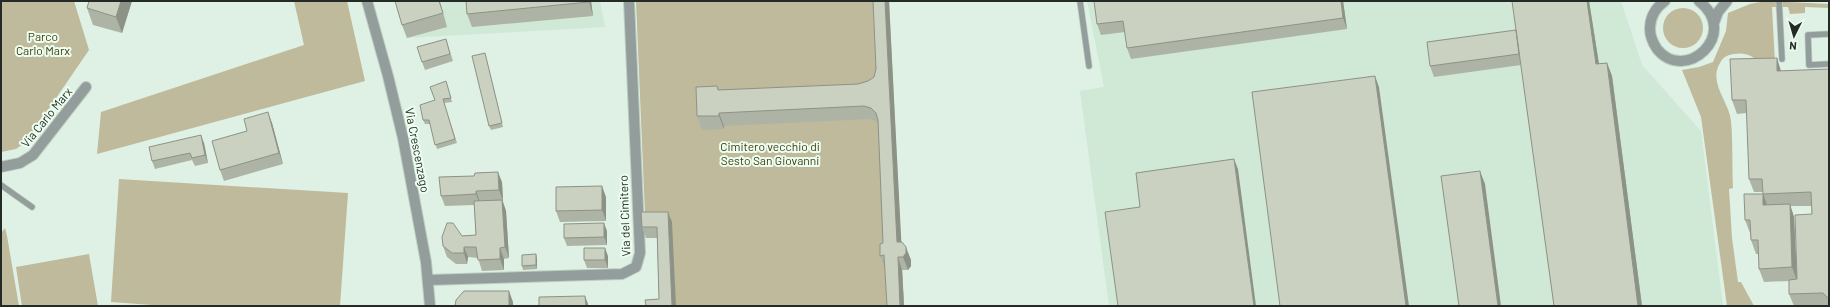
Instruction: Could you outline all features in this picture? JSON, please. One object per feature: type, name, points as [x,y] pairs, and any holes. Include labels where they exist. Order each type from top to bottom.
[{"type":"street","name":"Via Crescenzago","points":[[367,1],[400,120],[428,280],[430,306]]},
{"type":"street","name":"Via del Cimitero","points":[[428,280],[622,274],[636,267],[640,253],[629,1]]},
{"type":"street","points":[[1665,1],[1659,5],[1653,13],[1650,23],[1650,34],[1653,44],[1668,58],[1684,60],[1699,56],[1707,49],[1712,41],[1714,23],[1718,12],[1727,1]]},
{"type":"street","points":[[1699,1],[1706,6],[1714,23]]},
{"type":"street","points":[[1709,1],[1714,1]]},
{"type":"street","name":"Via Carlo Marx","points":[[1,167],[20,163],[33,155],[86,86]]},
{"type":"lane","points":[[1080,1],[1089,66]]},
{"type":"lane","points":[[1779,1],[1782,59]]},
{"type":"lane","points":[[1829,34],[1808,34],[1809,65],[1829,64]]},
{"type":"lane","points":[[1,185],[32,207]]},
{"type":"shaded area","points":[[396,1],[600,1],[605,27],[407,38]]},
{"type":"shaded area","points":[[1087,1],[1621,1],[1642,65],[1701,131],[1723,306],[1109,306],[1080,91],[1104,87]]},
{"type":"green space","name":"Parco Carlo Marx","points":[[1,1],[74,1],[89,50],[26,142],[16,149],[1,152]]},
{"type":"green space","points":[[294,1],[347,1],[365,81],[97,154],[101,112],[304,45]]},
{"type":"green space","name":"Cimitero vecchio di Sesto San Giovanni","points":[[636,1],[889,1],[904,306],[663,306],[661,237],[646,238]]},
{"type":"green space","points":[[1766,1],[1829,4],[1829,8],[1805,7],[1805,13],[1790,14],[1788,7],[1772,7],[1775,63],[1761,64],[1749,55],[1734,54],[1724,58],[1717,70],[1716,78],[1731,121],[1733,188],[1729,189],[1732,238],[1738,282],[1741,282],[1754,306],[1727,306],[1701,117],[1682,70],[1699,67],[1713,62],[1726,31],[1728,13],[1750,4]]},
{"type":"green space","points":[[1687,8],[1694,11],[1700,17],[1703,28],[1702,36],[1694,45],[1687,48],[1679,48],[1672,45],[1664,36],[1663,24],[1666,17],[1675,9]]},
{"type":"green space","points":[[119,179],[348,193],[340,306],[166,306],[111,302]]},
{"type":"green space","points":[[5,228],[19,306],[1,306],[1,233]]},
{"type":"green space","points":[[89,254],[98,306],[22,306],[16,267]]},
{"type":"building","points":[[89,1],[121,1],[116,17],[87,8]]},
{"type":"building","points":[[395,1],[439,1],[443,13],[402,25]]},
{"type":"building","points":[[466,1],[588,1],[589,2],[467,14]]},
{"type":"building","points":[[873,1],[885,1],[897,242],[902,242],[906,247],[906,253],[903,257],[898,257],[900,306],[887,306],[884,255],[880,256],[880,244],[883,243],[878,120],[876,113],[871,108],[864,106],[719,113],[719,116],[697,116],[696,87],[717,86],[718,90],[858,84],[868,81],[874,77],[876,69]]},
{"type":"building","points":[[1094,1],[1341,1],[1343,18],[1127,48],[1123,21],[1097,24]]},
{"type":"building","points":[[1512,1],[1587,1],[1596,64],[1607,63],[1638,306],[1554,306]]},
{"type":"building","points":[[1516,30],[1519,54],[1430,66],[1427,42]]},
{"type":"building","points":[[446,39],[450,54],[422,62],[417,47]]},
{"type":"building","points":[[485,53],[502,123],[489,126],[472,56]]},
{"type":"building","points":[[1777,58],[1777,71],[1829,69],[1829,299],[1823,293],[1789,294],[1789,280],[1797,279],[1795,215],[1812,214],[1811,192],[1763,194],[1762,179],[1749,179],[1746,100],[1732,100],[1730,59]]},
{"type":"building","points":[[1375,76],[1406,306],[1280,306],[1252,92]]},
{"type":"building","points":[[446,81],[451,98],[443,99],[455,139],[435,145],[429,120],[423,120],[420,105],[435,100],[430,87]]},
{"type":"building","points":[[268,112],[279,153],[220,170],[212,141],[247,131],[244,119]]},
{"type":"building","points":[[201,135],[205,155],[192,158],[190,153],[152,161],[149,147]]},
{"type":"building","points":[[1234,159],[1254,306],[1118,306],[1105,212],[1140,207],[1136,173]]},
{"type":"building","points":[[1480,171],[1498,306],[1459,306],[1441,176]]},
{"type":"building","points":[[498,172],[499,190],[476,191],[476,194],[441,196],[439,177],[474,176],[475,173]]},
{"type":"building","points":[[602,186],[602,210],[556,211],[556,187]]},
{"type":"building","points":[[1744,194],[1763,194],[1763,205],[1790,204],[1792,267],[1759,269],[1758,240],[1751,240],[1750,220],[1745,220]]},
{"type":"building","points":[[502,200],[505,247],[500,248],[500,259],[478,260],[476,247],[464,247],[464,253],[452,253],[443,246],[442,237],[447,223],[453,223],[462,236],[476,235],[474,201]]},
{"type":"building","points":[[641,212],[668,212],[672,306],[646,306],[645,300],[659,299],[657,227],[642,227]]},
{"type":"building","points":[[604,223],[604,237],[564,238],[564,224]]},
{"type":"building","points":[[584,248],[605,248],[605,260],[584,260]]},
{"type":"building","points":[[536,254],[536,265],[522,266],[522,255]]},
{"type":"building","points":[[464,291],[509,291],[509,306],[455,306],[456,300]]},
{"type":"building","points":[[585,296],[586,306],[539,306],[539,297]]}]
